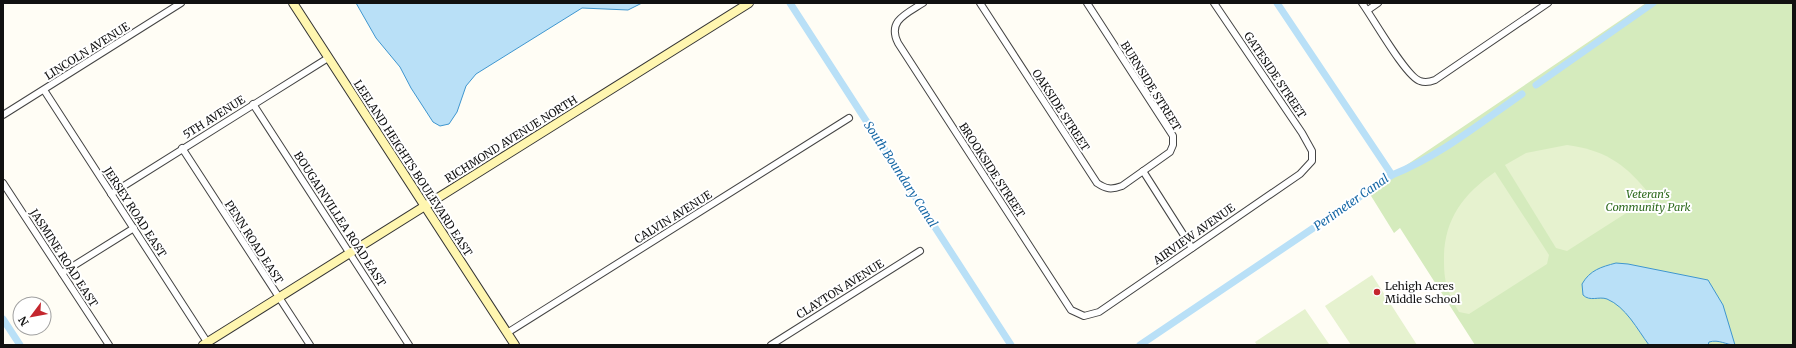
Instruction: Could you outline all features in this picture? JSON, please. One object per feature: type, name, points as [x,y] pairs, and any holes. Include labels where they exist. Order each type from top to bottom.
[{"type":"street","name":"LINCOLN AVENUE","points":[[3,115],[181,3]]},
{"type":"street","name":"LEELAND HEIGHTS BOULEVARD EAST","points":[[293,3],[515,345]]},
{"type":"street","name":"RICHMOND AVENUE NORTH","points":[[207,344],[749,3]]},
{"type":"street","name":"BROOKSIDE STREET","points":[[922,3],[902,17],[894,27],[894,35],[898,43],[1071,310],[1084,316]]},
{"type":"street","name":"OAKSIDE STREET","points":[[980,3],[1097,183],[1105,188],[1114,189],[1122,186],[1143,171]]},
{"type":"street","name":"BURNSIDE STREET","points":[[1087,3],[1173,136],[1173,145],[1170,152],[1143,171]]},
{"type":"street","name":"GATESIDE STREET","points":[[1214,3],[1302,133],[1312,151],[1312,161]]},
{"type":"street","points":[[1362,3],[1407,71],[1419,81],[1427,82],[1435,80],[1545,4]]},
{"type":"street","points":[[1368,10],[1378,3]]},
{"type":"street","name":"5TH AVENUE","points":[[111,194],[182,148],[328,58]]},
{"type":"street","name":"JERSEY ROAD EAST","points":[[44,90],[134,228],[207,344]]},
{"type":"street","name":"BOUGAINVILLEA ROAD EAST","points":[[253,104],[409,345]]},
{"type":"street","name":"CALVIN AVENUE","points":[[507,333],[849,118]]},
{"type":"street","name":"PENN ROAD EAST","points":[[182,148],[310,345]]},
{"type":"street","name":"AIRVIEW AVENUE","points":[[1084,316],[1100,312],[1300,174],[1312,161]]},
{"type":"street","points":[[1143,171],[1192,248]]},
{"type":"street","name":"JASMINE ROAD EAST","points":[[3,183],[108,345]]},
{"type":"street","points":[[62,273],[134,228]]},
{"type":"street","name":"CLAYTON AVENUE","points":[[771,345],[920,250]]},
{"type":"green space","name":"Veteran's Community Park","points":[[1646,3],[1793,3],[1793,345],[1475,345],[1400,228],[1394,233],[1368,191]]},
{"type":"green space","points":[[1567,145],[1591,150],[1611,159],[1629,172],[1646,190],[1645,201],[1567,251],[1556,248],[1505,165],[1526,153]]},
{"type":"green space","points":[[1495,172],[1549,255],[1547,264],[1469,314],[1459,312],[1451,297],[1445,277],[1444,266],[1447,234],[1457,210],[1464,200],[1473,190]]},
{"type":"green space","points":[[1372,275],[1417,345],[1351,345],[1325,306]]},
{"type":"green space","points":[[1305,309],[1329,344],[1257,345],[1255,342]]},
{"type":"water","points":[[356,3],[642,3],[628,10],[582,8],[476,74],[466,86],[457,112],[449,124],[440,126],[433,122],[411,88],[400,67],[376,38]]},
{"type":"water","points":[[1616,263],[1708,280],[1723,305],[1735,345],[1713,341],[1709,342],[1708,345],[1649,345],[1631,319],[1620,307],[1607,299],[1592,299],[1583,295],[1582,284],[1592,272]]},
{"type":"waterway","name":"South Boundary Canal","points":[[790,3],[1011,345]]},
{"type":"waterway","name":"Perimeter Canal","points":[[1140,345],[1392,175],[1277,3]]},
{"type":"waterway","points":[[1536,85],[1653,3]]},
{"type":"waterway","points":[[1392,175],[1443,149],[1522,94]]},
{"type":"waterway","points":[[3,319],[20,345]]},
{"type":"place","name":"Lehigh Acres Middle School","points":[[1377,292]]}]
